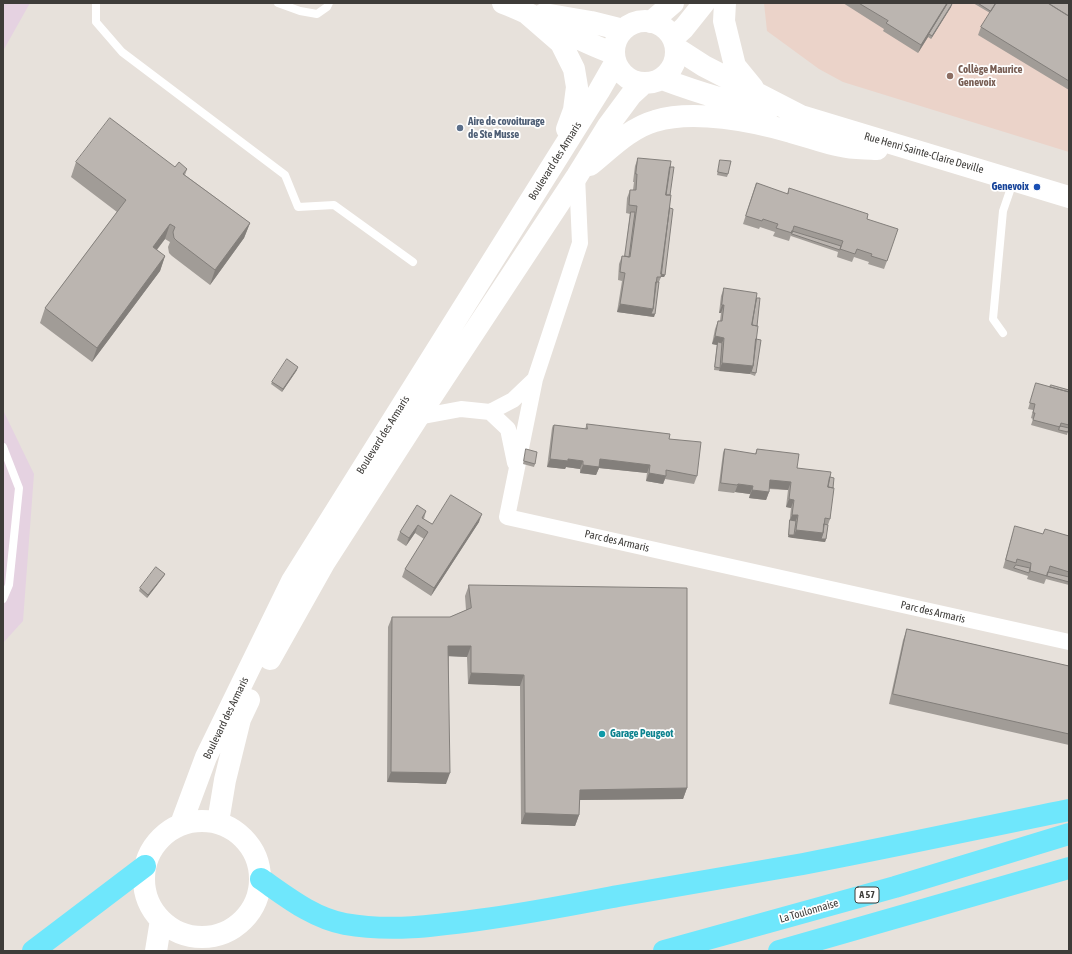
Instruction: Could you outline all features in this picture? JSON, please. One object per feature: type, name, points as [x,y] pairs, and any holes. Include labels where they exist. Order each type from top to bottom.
[{"type":"highway","points":[[261,879],[296,904],[326,918],[344,924],[405,928],[512,915],[800,864],[1069,810]]},
{"type":"highway","name":"La Toulonnaise","points":[[664,951],[896,887],[1069,834]]},
{"type":"highway","points":[[33,951],[145,866]]},
{"type":"highway","points":[[779,951],[1069,868]]},
{"type":"highway","points":[[819,951],[918,911]]},
{"type":"main road","points":[[503,3],[524,10],[591,22],[623,30]]},
{"type":"main road","points":[[652,22],[673,3]]},
{"type":"main road","points":[[675,43],[684,28],[704,3]]},
{"type":"main road","name":"Rue Henri Sainte-Claire Deville","points":[[725,3],[724,21],[735,66],[757,94]]},
{"type":"main road","points":[[524,10],[614,58]]},
{"type":"main road","points":[[524,10],[561,43],[574,69],[577,87],[574,110],[558,156]]},
{"type":"main road","points":[[639,21],[652,22],[667,30],[675,43],[676,60],[671,71],[653,82],[631,81],[621,74],[614,58],[616,41],[623,30],[630,24],[639,21]]},
{"type":"main road","name":"Rue Henri Sainte-Claire Deville","points":[[675,43],[704,66],[801,116]]},
{"type":"main road","name":"Boulevard des Armaris","points":[[181,824],[206,757],[292,581],[600,91],[614,58]]},
{"type":"main road","name":"Rue Henri Sainte-Claire Deville","points":[[653,82],[695,91],[741,105],[801,116],[1069,196]]},
{"type":"main road","name":"Boulevard des Armaris","points":[[218,822],[225,780],[240,719],[278,644],[324,563],[418,417],[577,176],[619,109],[631,95],[653,82]]},
{"type":"main road","points":[[577,176],[638,128],[655,121],[678,117],[701,116],[739,120],[789,131],[841,146],[925,153]]},
{"type":"main road","points":[[199,820],[218,822],[236,830],[249,843],[258,860],[261,879],[258,898],[249,916],[234,929],[212,944],[196,937],[177,932],[161,920],[149,904],[144,886],[145,866],[152,848],[164,834],[181,824],[199,820]]},
{"type":"main road","points":[[156,951],[161,920]]},
{"type":"street","name":"Parc des Armaris","points":[[577,176],[580,243],[535,379],[507,517],[1069,642]]},
{"type":"street","points":[[418,417],[461,409],[490,412],[513,400],[535,379]]},
{"type":"street","points":[[490,412],[508,429],[517,470]]},
{"type":"lane","points":[[96,3],[96,22],[122,52],[285,175],[298,207],[334,205],[413,262]]},
{"type":"lane","points":[[278,3],[300,11],[317,14],[327,7],[329,3]]},
{"type":"lane","points":[[1003,333],[993,319],[1003,211],[1014,179]]},
{"type":"lane","points":[[3,447],[19,488],[9,585],[3,599]]},
{"type":"shaded area","points":[[3,3],[30,3],[3,51]]},
{"type":"shaded area","name":"Collège Maurice Genevoix","points":[[764,3],[1069,3],[1069,152],[843,82],[819,69],[767,31]]},
{"type":"shaded area","points":[[3,410],[34,474],[23,621],[3,643]]},
{"type":"building","points":[[859,3],[947,3],[921,45],[886,23],[888,21]]},
{"type":"building","points":[[948,3],[952,4],[932,36],[929,34]]},
{"type":"building","points":[[978,3],[996,3],[991,11]]},
{"type":"building","points":[[996,3],[1048,3],[1069,16],[1069,81],[981,27]]},
{"type":"building","points":[[1048,3],[1069,3],[1069,16]]},
{"type":"building","points":[[110,118],[175,167],[179,162],[187,169],[183,174],[250,223],[215,270],[174,238],[173,232],[175,227],[170,224],[153,247],[165,256],[97,348],[45,308],[126,200],[76,162]]},
{"type":"building","points":[[638,158],[671,161],[666,195],[671,195],[661,277],[657,277],[653,309],[620,304],[625,273],[620,272],[622,256],[630,257],[637,206],[629,205],[630,190],[636,190]]},
{"type":"building","points":[[720,160],[731,161],[728,174],[718,172]]},
{"type":"building","points":[[670,167],[674,167],[670,195],[666,195]]},
{"type":"building","points":[[757,183],[788,194],[789,188],[868,214],[867,219],[898,229],[887,261],[871,256],[872,254],[857,249],[855,254],[840,249],[843,241],[794,226],[792,233],[776,228],[778,224],[763,219],[762,221],[746,216]]},
{"type":"building","points":[[670,208],[673,209],[665,275],[661,274]]},
{"type":"building","points":[[631,212],[635,212],[629,257],[625,256]]},
{"type":"building","points":[[792,231],[841,246],[840,250],[792,234]]},
{"type":"building","points":[[656,282],[659,282],[655,314],[651,314],[653,309]]},
{"type":"building","points":[[724,288],[757,293],[752,325],[758,326],[753,366],[722,363],[724,338],[715,336],[718,321],[722,321]]},
{"type":"building","points":[[757,298],[760,298],[757,326],[752,325]]},
{"type":"building","points":[[756,339],[761,340],[756,373],[751,372]]},
{"type":"building","points":[[718,342],[722,343],[720,368],[715,367]]},
{"type":"building","points":[[287,359],[298,367],[283,389],[272,382]]},
{"type":"building","points":[[1036,383],[1069,392],[1069,425],[1061,423],[1060,427],[1033,420],[1035,404],[1030,403]]},
{"type":"building","points":[[1051,385],[1069,390],[1069,392],[1050,387]]},
{"type":"building","points":[[587,424],[670,434],[669,439],[701,442],[697,476],[666,470],[666,476],[649,473],[650,465],[600,459],[599,467],[583,465],[583,461],[550,459],[554,425],[587,429]]},
{"type":"building","points":[[1060,426],[1069,428],[1068,432],[1059,430]]},
{"type":"building","points":[[526,449],[537,452],[535,464],[524,461]]},
{"type":"building","points":[[725,449],[756,454],[757,449],[799,454],[797,468],[831,472],[828,487],[834,488],[830,519],[825,518],[823,533],[796,530],[798,515],[792,515],[794,500],[789,499],[791,482],[770,480],[769,492],[752,490],[753,486],[721,483]]},
{"type":"building","points":[[830,477],[834,478],[833,488],[828,487]]},
{"type":"building","points":[[451,495],[482,514],[434,588],[405,569],[428,532],[418,525],[409,538],[400,532],[417,505],[426,511],[422,518],[432,524]]},
{"type":"building","points":[[790,520],[796,521],[794,535],[789,535]]},
{"type":"building","points":[[824,524],[828,525],[826,539],[821,539],[823,533]]},
{"type":"building","points":[[1015,526],[1043,534],[1045,529],[1069,536],[1069,572],[1050,566],[1047,576],[1030,571],[1031,563],[1017,559],[1016,563],[1006,560]]},
{"type":"building","points":[[1016,565],[1030,568],[1029,573],[1014,568]]},
{"type":"building","points":[[156,567],[165,574],[148,595],[140,588]]},
{"type":"building","points":[[1048,572],[1069,577],[1069,582],[1047,576]]},
{"type":"building","name":"Garage Peugeot","points":[[469,585],[687,588],[687,788],[580,790],[579,815],[525,813],[524,675],[471,673],[471,646],[448,646],[450,773],[391,772],[392,617],[450,617],[471,608]]},
{"type":"building","points":[[907,629],[1069,666],[1069,734],[893,694]]},
{"type":"place","name":"Collège Maurice Genevoix","points":[[950,76]]},
{"type":"place","name":"Aire de covoiturage de Ste Musse","points":[[460,128]]},
{"type":"place","name":"Genevoix","points":[[1037,187]]},
{"type":"place","name":"Garage Peugeot","points":[[602,734]]}]
